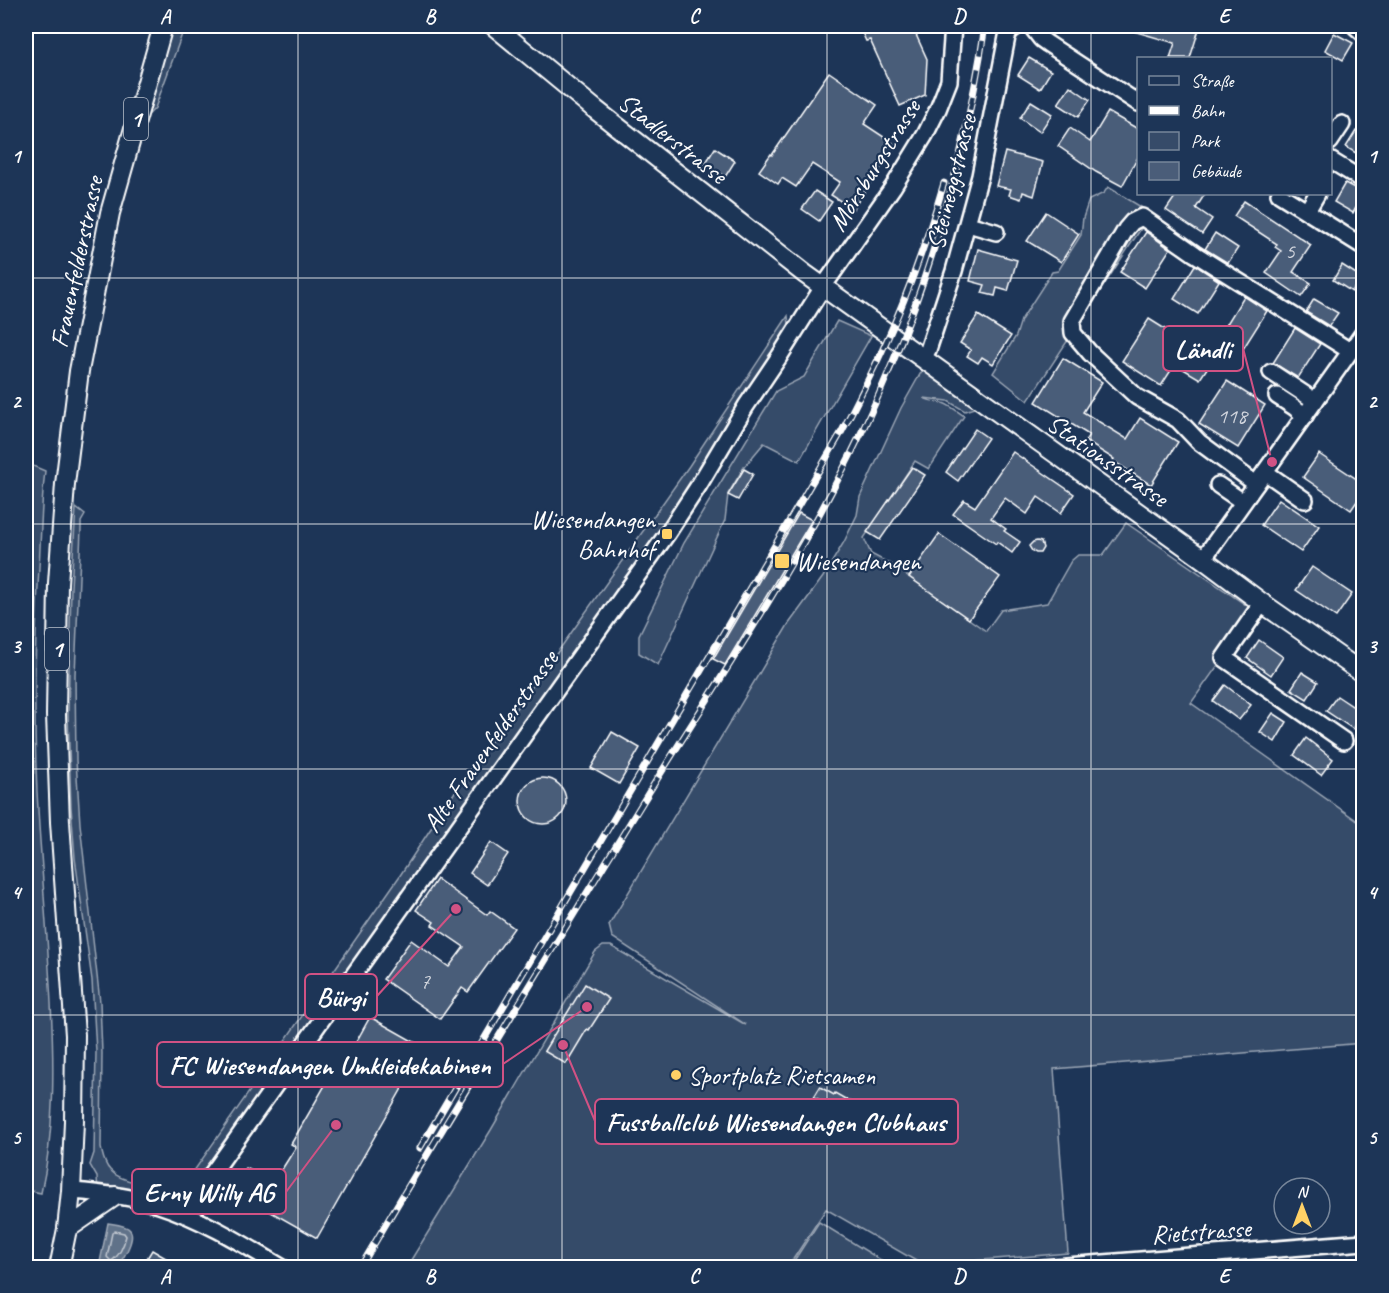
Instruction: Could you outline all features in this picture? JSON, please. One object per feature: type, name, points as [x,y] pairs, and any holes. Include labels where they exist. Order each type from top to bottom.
[{"type":"main road","name":"Frauenfelderstrasse","points":[[59,1268],[67,1229],[71,1191],[75,1035],[60,822],[56,715],[58,584],[66,484],[79,371],[110,213],[163,26]]},
{"type":"main road","name":"Stadlerstrasse","points":[[494,26],[596,110],[823,287]]},
{"type":"main road","name":"Stationsstrasse","points":[[823,287],[1364,674]]},
{"type":"main road","points":[[67,1229],[115,1196]]},
{"type":"street","name":"Mörsburgstrasse","points":[[823,287],[893,187],[934,118],[948,81],[953,26]]},
{"type":"street","name":"Steineggstrasse","points":[[928,350],[968,224],[989,134],[1007,37],[1010,31],[1017,26]]},
{"type":"street","points":[[1031,26],[1041,39],[1137,102]]},
{"type":"street","points":[[1355,26],[1364,34]]},
{"type":"street","points":[[1332,139],[1342,124]]},
{"type":"street","points":[[1332,165],[1364,181]]},
{"type":"street","points":[[1281,195],[1364,247]]},
{"type":"street","points":[[1307,211],[1316,195]]},
{"type":"street","points":[[1305,500],[1260,478],[1199,442],[1178,420],[1137,397],[1073,333],[1072,321],[1126,230],[1132,222],[1142,218],[1350,351]]},
{"type":"street","points":[[968,224],[996,232]]},
{"type":"street","name":"Alte Frauenfelderstrasse","points":[[182,1213],[224,1159],[667,534],[823,287]]},
{"type":"street","points":[[1203,559],[1364,332]]},
{"type":"street","points":[[1271,372],[1315,401]]},
{"type":"street","points":[[1277,396],[1305,416]]},
{"type":"street","points":[[1218,485],[1243,502]]},
{"type":"street","points":[[1262,603],[1224,658],[1344,741]]},
{"type":"street","points":[[71,1191],[152,1203],[182,1213],[212,1226],[283,1268]]},
{"type":"street","name":"Rietstrasse","points":[[1042,1268],[1364,1242]]},
{"type":"green space","points":[[163,26],[185,26],[155,108],[132,132]]},
{"type":"green space","points":[[1108,187],[1146,210],[1142,217],[1146,221],[1028,401],[993,373],[1016,336],[1021,320],[1052,272],[1058,271],[1081,235],[1083,218],[1089,200],[1104,193]]},
{"type":"green space","points":[[788,316],[789,325],[779,357],[699,485],[182,1213],[98,1193],[97,1177],[90,1165],[94,1153],[96,1052],[92,980],[75,858],[68,714],[71,586],[76,508],[85,515],[81,522],[75,675],[76,760],[80,824],[100,1002],[101,1148],[106,1165],[115,1174],[138,1183],[154,1185],[175,1181],[194,1171],[399,877],[464,778],[552,660],[689,466]]},
{"type":"green space","points":[[837,321],[871,336],[799,461],[764,443],[744,467],[728,494],[725,520],[658,665],[639,653],[639,635],[684,543],[776,391],[804,377]]},
{"type":"green space","points":[[923,369],[986,404],[965,411],[948,401],[924,398],[946,404],[964,416],[929,469],[915,461],[864,538],[871,554],[892,565],[986,631],[1001,610],[1047,603],[1071,561],[1078,555],[1103,555],[1126,523],[1256,612],[1191,703],[1363,825],[1363,1043],[1054,1069],[1068,1253],[923,1265],[826,1209],[788,1267],[406,1268],[491,1130],[595,952],[603,946],[611,946],[746,1025],[612,937],[609,925],[788,625],[823,577],[844,542],[857,515],[860,497],[901,408]]},
{"type":"green space","points":[[26,463],[45,471],[36,632],[35,728],[53,1074],[46,1170],[41,1193],[31,1191],[26,1217]]},
{"type":"green space","points":[[819,1222],[889,1265],[879,1268],[790,1267]]},
{"type":"water","points":[[108,1223],[126,1227],[131,1234],[130,1245],[124,1257],[117,1265],[111,1267],[100,1262]]},
{"type":"building","points":[[859,26],[912,26],[927,59],[925,95],[900,106],[870,40],[866,41]]},
{"type":"building","points":[[1126,26],[1200,26],[1190,57],[1170,57],[1175,43],[1126,29]]},
{"type":"building","points":[[1334,33],[1353,43],[1343,60],[1325,50]]},
{"type":"building","points":[[1029,58],[1051,71],[1040,89],[1018,75]]},
{"type":"building","points":[[829,72],[877,105],[864,124],[896,145],[853,209],[831,195],[840,182],[812,164],[796,187],[782,178],[778,184],[759,171]]},
{"type":"building","points":[[1070,86],[1090,100],[1078,117],[1058,104]]},
{"type":"building","points":[[1031,101],[1052,114],[1040,132],[1020,118]]},
{"type":"building","points":[[1108,112],[1137,128],[1137,159],[1122,186],[1096,172],[1058,146],[1070,128],[1090,142]]},
{"type":"building","points":[[1356,131],[1364,135],[1364,158],[1346,147]]},
{"type":"building","points":[[715,148],[735,161],[725,177],[705,164]]},
{"type":"building","points":[[1005,152],[1043,162],[1034,196],[1023,192],[1021,199],[1009,195],[1011,189],[996,186]]},
{"type":"building","points":[[1345,183],[1364,193],[1353,213],[1334,202]]},
{"type":"building","points":[[815,191],[832,202],[819,221],[802,209]]},
{"type":"building","points":[[1176,195],[1204,195],[1196,208],[1212,219],[1202,234],[1166,210]]},
{"type":"building","points":[[1244,201],[1311,245],[1293,272],[1311,283],[1301,297],[1266,273],[1281,251],[1275,247],[1277,244],[1234,216]]},
{"type":"building","points":[[1046,212],[1079,234],[1061,262],[1027,241]]},
{"type":"building","points":[[1146,232],[1170,249],[1145,288],[1120,272]]},
{"type":"building","points":[[1215,233],[1238,248],[1228,263],[1205,249]]},
{"type":"building","points":[[978,249],[1017,260],[1008,291],[997,288],[995,296],[982,293],[985,285],[970,281]]},
{"type":"building","points":[[1195,265],[1219,281],[1198,314],[1174,299]]},
{"type":"building","points":[[1342,265],[1361,277],[1352,292],[1333,280]]},
{"type":"building","points":[[1244,296],[1267,311],[1243,349],[1220,335]]},
{"type":"building","points":[[1314,299],[1338,313],[1329,326],[1306,312]]},
{"type":"building","points":[[978,315],[1011,336],[993,364],[982,357],[978,363],[967,356],[971,350],[960,343]]},
{"type":"building","points":[[1149,319],[1213,359],[1200,379],[1175,364],[1161,386],[1122,361]]},
{"type":"building","points":[[1295,328],[1320,344],[1298,378],[1273,363]]},
{"type":"building","points":[[1063,358],[1102,382],[1083,412],[1127,439],[1140,418],[1178,442],[1151,485],[1085,441],[1089,435],[1036,402]]},
{"type":"building","points":[[1227,381],[1265,405],[1238,448],[1199,424]]},
{"type":"building","points":[[975,429],[988,438],[958,481],[946,472]]},
{"type":"building","points":[[1013,452],[1074,494],[1061,513],[1038,497],[1027,514],[1005,498],[991,518],[1020,542],[1012,553],[953,514],[964,500],[975,507]]},
{"type":"building","points":[[1319,454],[1364,484],[1364,491],[1351,510],[1303,477]]},
{"type":"building","points":[[912,467],[925,475],[880,540],[867,532]]},
{"type":"building","points":[[744,469],[753,474],[738,500],[728,495]]},
{"type":"building","points":[[1279,499],[1319,526],[1301,552],[1261,525]]},
{"type":"building","points":[[799,513],[812,520],[725,665],[713,659]]},
{"type":"building","points":[[939,534],[1000,577],[969,619],[909,577]]},
{"type":"building","points":[[1037,541],[1041,542],[1043,548],[1040,553],[1032,551],[1029,546]]},
{"type":"building","points":[[1312,567],[1352,594],[1336,617],[1296,590]]},
{"type":"building","points":[[1259,640],[1283,657],[1271,675],[1247,658]]},
{"type":"building","points":[[1302,672],[1318,682],[1307,699],[1291,689]]},
{"type":"building","points":[[1225,685],[1251,705],[1239,720],[1213,701]]},
{"type":"building","points":[[1337,696],[1364,714],[1353,729],[1326,711]]},
{"type":"building","points":[[1273,713],[1287,722],[1275,742],[1260,732]]},
{"type":"building","points":[[612,732],[640,748],[619,784],[591,768]]},
{"type":"building","points":[[1306,738],[1333,759],[1321,775],[1294,755]]},
{"type":"building","points":[[543,778],[559,785],[566,801],[559,817],[543,824],[527,817],[520,801],[527,785]]},
{"type":"building","points":[[491,842],[508,854],[487,885],[470,873]]},
{"type":"building","points":[[437,879],[487,915],[490,911],[514,928],[468,992],[462,988],[440,1019],[383,979],[411,940],[449,967],[464,947],[432,925],[434,922],[416,910]]},
{"type":"building","points":[[585,984],[609,999],[566,1064],[544,1051]]},
{"type":"building","points":[[370,1017],[425,1048],[317,1238],[262,1207],[296,1147],[291,1144],[335,1068],[340,1071]]},
{"type":"building","points":[[820,1087],[861,1108],[846,1134],[820,1119],[828,1104],[814,1097]]},
{"type":"building","points":[[246,1168],[256,1173],[238,1204],[228,1198]]},
{"type":"building","points":[[152,1250],[183,1268],[141,1268]]},
{"type":"railway","points":[[360,1268],[503,1029],[768,602],[835,485],[887,375],[930,262],[962,145],[985,26]]},
{"type":"railway","points":[[420,1148],[841,433],[900,310],[924,247],[944,183]]},
{"type":"place","name":"Ländli","points":[[1272,462]]},
{"type":"place","name":"Wiesendangen Bahnhof","points":[[667,534]]},
{"type":"place","name":"Wiesendangen","points":[[782,561]]},
{"type":"place","name":"Bürgi","points":[[456,909]]},
{"type":"place","name":"FC Wiesendangen Umkleidekabinen","points":[[587,1007]]},
{"type":"place","name":"Fussballclub Wiesendangen Clubhaus","points":[[563,1045]]},
{"type":"place","name":"Sportplatz Rietsamen","points":[[676,1075]]},
{"type":"place","name":"Erny Willy AG","points":[[336,1125]]}]
